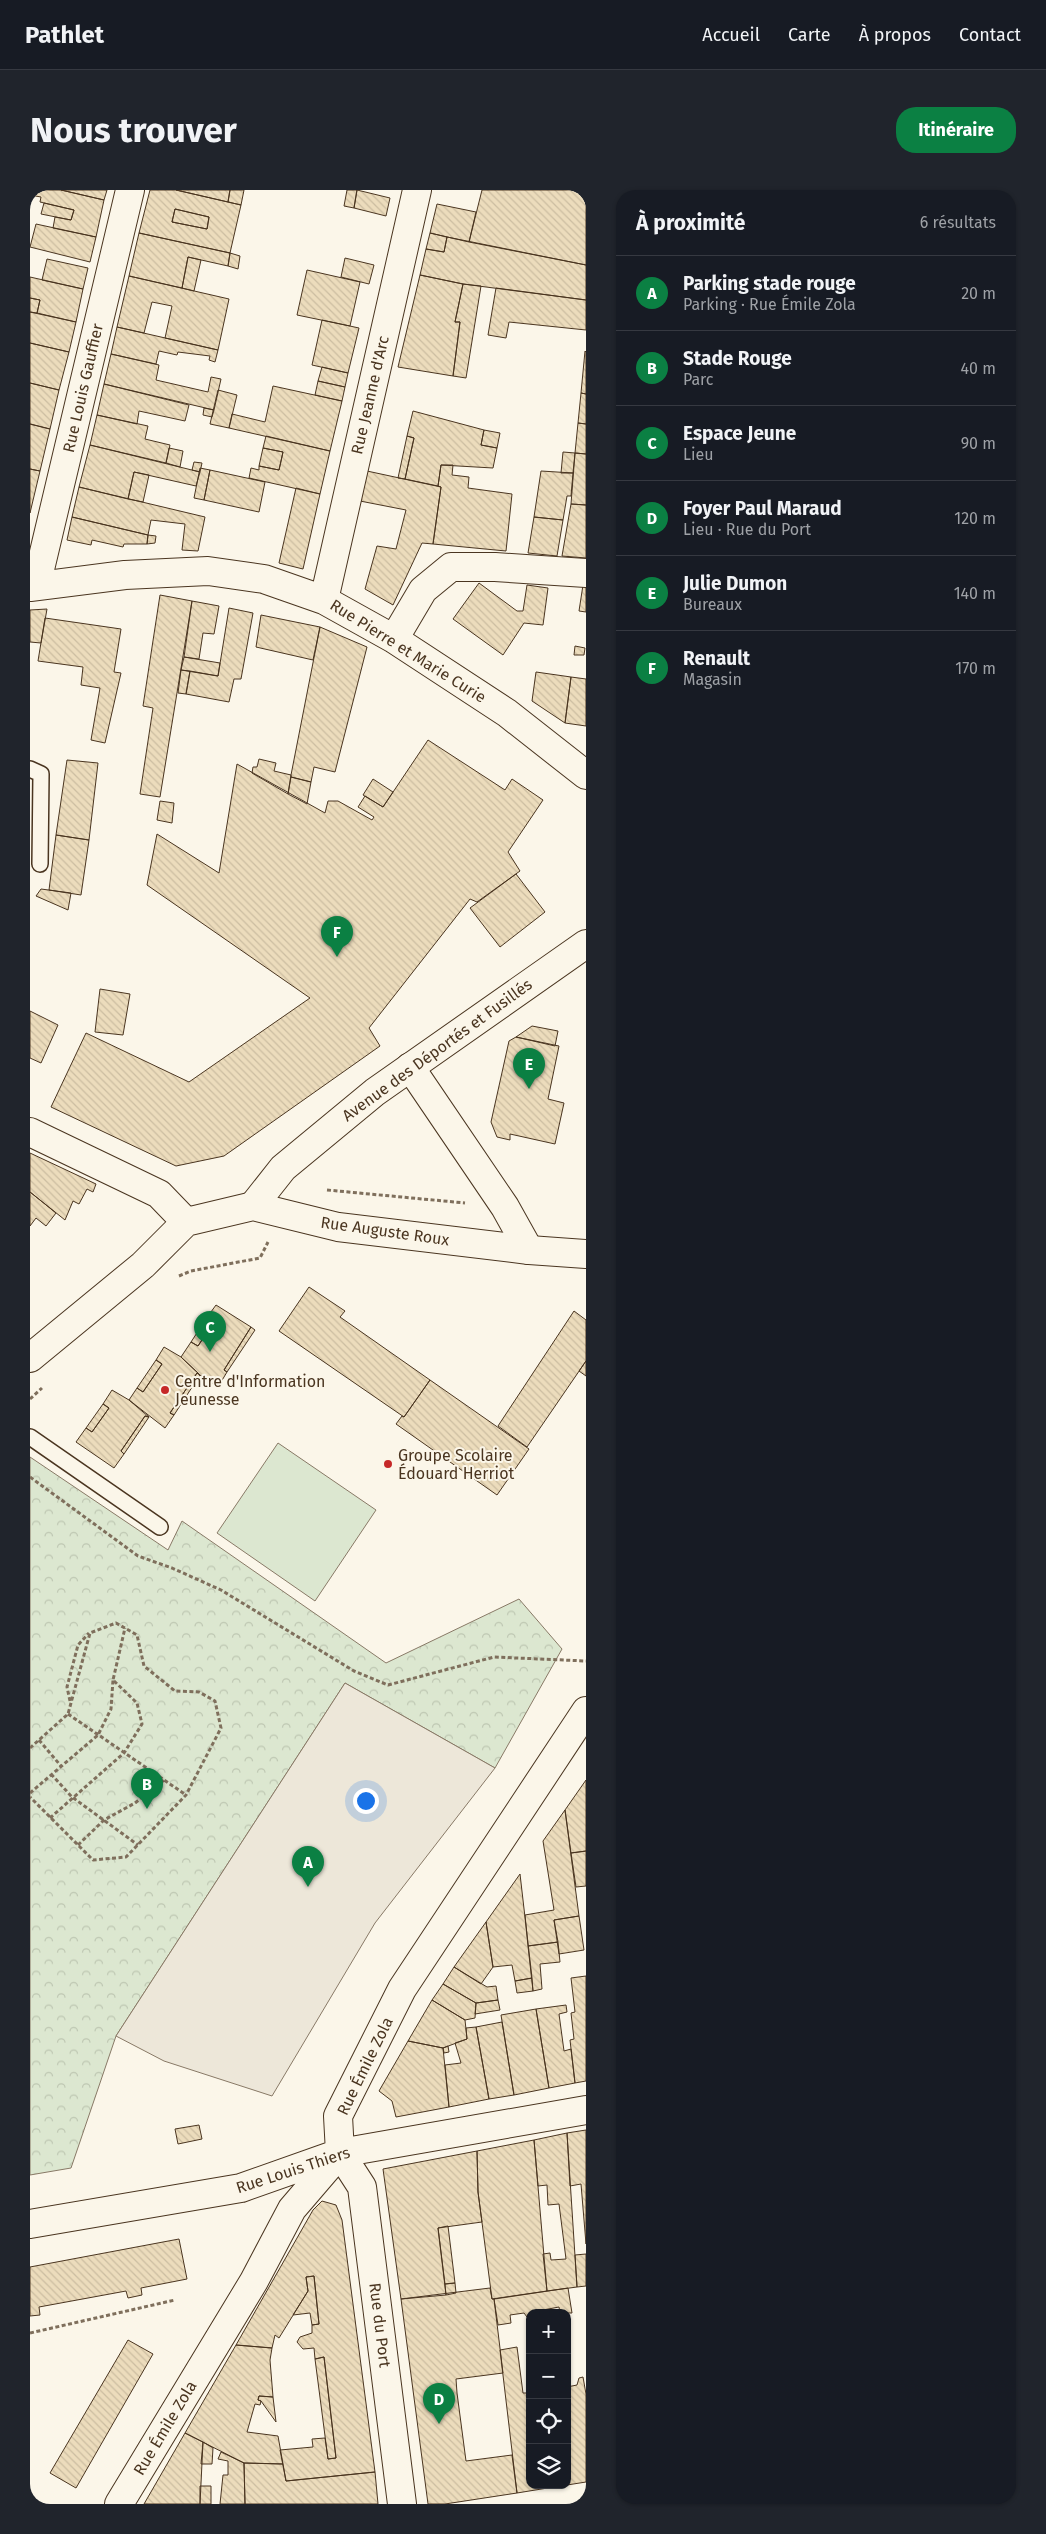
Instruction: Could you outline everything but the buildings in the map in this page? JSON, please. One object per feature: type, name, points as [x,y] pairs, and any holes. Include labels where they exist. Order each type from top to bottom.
[{"type":"street","name":"Rue Louis Gauffier","points":[[33,586],[130,190]]},
{"type":"street","name":"Rue Jeanne d'Arc","points":[[324,600],[417,190]]},
{"type":"street","points":[[394,639],[423,590],[451,567],[495,566],[586,573]]},
{"type":"street","name":"Rue Pierre et Marie Curie","points":[[33,586],[125,575],[208,571],[264,579],[324,600],[394,639],[507,714],[586,775]]},
{"type":"street","name":"Avenue des Déportés et Fusillés","points":[[253,1206],[283,1168],[375,1092],[586,944]]},
{"type":"street","points":[[410,1067],[505,1207],[530,1250]]},
{"type":"street","points":[[30,1132],[159,1194],[186,1222],[143,1265],[30,1358]]},
{"type":"street","name":"Rue Auguste Roux","points":[[186,1222],[253,1206],[338,1227],[530,1250],[586,1254]]},
{"type":"street","name":"Rue Émile Zola","points":[[119,2504],[254,2281],[292,2209],[340,2153],[338,2116],[402,1989],[586,1711]]},
{"type":"street","name":"Rue Louis Thiers","points":[[30,2224],[241,2188],[340,2153],[586,2110]]},
{"type":"street","name":"Rue du Port","points":[[340,2153],[362,2187],[402,2504]]},
{"type":"lane","points":[[30,769],[41,774],[40,864]]},
{"type":"lane","points":[[30,1437],[160,1526]]},
{"type":"path","points":[[283,1168],[312,1189],[505,1207]]},
{"type":"path","points":[[176,1278],[191,1271],[260,1258],[283,1214]]},
{"type":"path","points":[[30,1398],[45,1385]]},
{"type":"path","points":[[30,1477],[138,1556],[172,1568],[221,1590],[354,1671],[388,1685],[494,1656],[586,1660]]},
{"type":"path","points":[[30,1797],[93,1860],[126,1858],[186,1795],[221,1728],[215,1701],[199,1692],[175,1691],[144,1666],[136,1635],[116,1623],[90,1633],[78,1645],[67,1687],[71,1703]]},
{"type":"path","points":[[30,1793],[98,1735],[111,1709],[113,1680],[125,1628]]},
{"type":"path","points":[[30,1748],[68,1714],[90,1633]]},
{"type":"path","points":[[50,1818],[124,1753],[142,1724],[137,1703],[113,1680]]},
{"type":"path","points":[[68,1714],[186,1795]]},
{"type":"path","points":[[39,1740],[62,1766]]},
{"type":"path","points":[[51,1774],[72,1797],[138,1845]]},
{"type":"path","points":[[78,1845],[104,1820],[135,1803],[164,1780]]},
{"type":"path","points":[[30,2333],[176,2300]]},
{"type":"green space","points":[[278,1443],[376,1510],[315,1601],[217,1533]]},
{"type":"green space","points":[[30,1457],[168,1550],[182,1521],[386,1663],[519,1599],[562,1649],[495,1768],[345,1683],[116,2036],[71,2168],[30,2175]]},
{"type":"shaded area","points":[[345,1683],[495,1768],[375,1923],[272,2096],[164,2061],[116,2036]]},
{"type":"place","name":"Renault","points":[[337,957]]},
{"type":"place","name":"Julie Dumon","points":[[529,1089]]},
{"type":"place","name":"Espace Jeune","points":[[210,1352]]},
{"type":"place","name":"Centre d'Information Jeunesse","points":[[165,1390]]},
{"type":"place","name":"Groupe Scolaire Édouard Herriot","points":[[388,1464]]},
{"type":"place","name":"Stade Rouge","points":[[147,1809]]},
{"type":"place","name":"Parking stade rouge","points":[[308,1887]]},
{"type":"place","name":"Foyer Paul Maraud","points":[[439,2424]]}]
